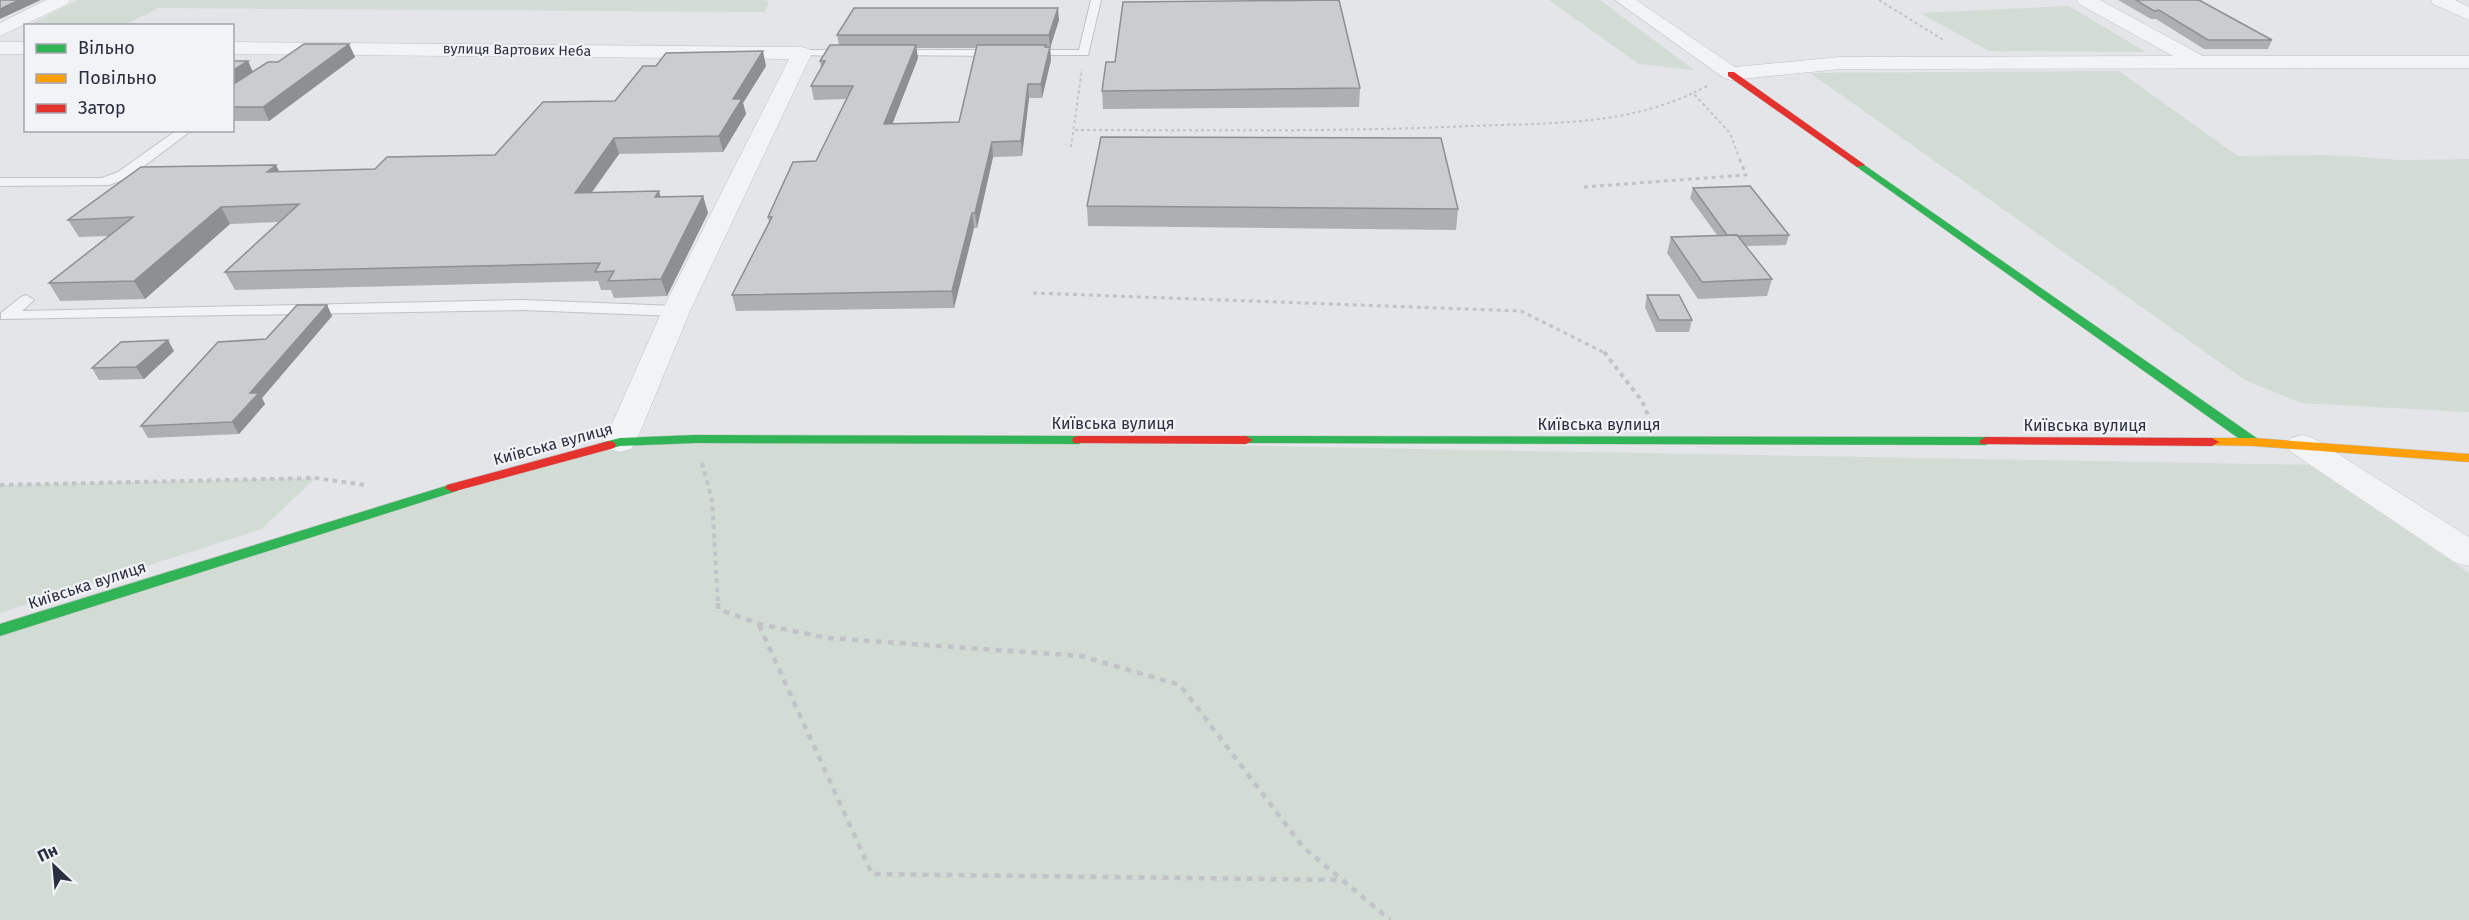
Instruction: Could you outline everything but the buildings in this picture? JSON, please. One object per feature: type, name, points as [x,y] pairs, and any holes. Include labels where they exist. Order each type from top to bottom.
[{"type":"street","points":[[0,30],[62,0]]},
{"type":"street","points":[[1624,0],[2253,442]]},
{"type":"street","points":[[2086,0],[2199,63]]},
{"type":"street","points":[[2440,0],[2469,14]]},
{"type":"street","points":[[0,48],[24,48]]},
{"type":"street","name":"вулиця Вартових Неба","points":[[234,48],[802,53]]},
{"type":"street","points":[[620,442],[676,311],[802,53]]},
{"type":"street","points":[[1731,74],[1840,63],[2469,62]]},
{"type":"street","name":"Київська вулиця","points":[[0,630],[414,498],[620,442],[695,439],[2253,442],[2469,458]]},
{"type":"street","points":[[2302,445],[2469,554]]},
{"type":"lane","points":[[884,53],[1084,53],[1096,0]]},
{"type":"lane","points":[[286,60],[303,48]]},
{"type":"lane","points":[[802,53],[861,53]]},
{"type":"lane","points":[[0,182],[105,182],[123,175],[183,132]]},
{"type":"lane","points":[[26,300],[6,316],[522,305],[676,311]]},
{"type":"path","points":[[1879,0],[1979,62]]},
{"type":"path","points":[[1071,147],[1084,53]]},
{"type":"path","points":[[1075,130],[1393,130],[1552,122],[1634,115],[1677,102],[1731,74]]},
{"type":"path","points":[[1584,187],[1746,175],[1730,133],[1693,93]]},
{"type":"path","points":[[1033,293],[1521,311],[1607,354],[1642,401],[1659,440]]},
{"type":"path","points":[[695,439],[712,500],[718,609],[759,624],[828,638],[1081,656],[1180,685],[1303,848],[1390,920]]},
{"type":"path","points":[[0,485],[315,478],[391,488],[414,498]]},
{"type":"path","points":[[759,624],[872,874],[1342,880]]},
{"type":"shaded area","points":[[78,0],[769,1],[765,12],[159,8],[127,24],[31,24]]},
{"type":"shaded area","points":[[1549,0],[1600,0],[1694,70],[1639,64]]},
{"type":"shaded area","points":[[2069,6],[2146,52],[1989,51],[1920,13]]},
{"type":"shaded area","points":[[2119,71],[2238,156],[2329,155],[2400,160],[2469,159],[2469,412],[2301,403],[2245,380],[1810,73]]},
{"type":"shaded area","points":[[749,437],[2309,465],[2469,573],[2469,920],[0,920],[0,632],[620,442]]},
{"type":"shaded area","points":[[315,478],[262,529],[0,613],[0,485]]},
{"type":"traffic: fast","points":[[1860,165],[2253,442]]},
{"type":"traffic: fast","points":[[609,445],[620,442],[695,439],[1079,440]]},
{"type":"traffic: fast","points":[[1246,440],[1986,441]]},
{"type":"traffic: fast","points":[[0,630],[452,488]]},
{"type":"traffic: slow","points":[[2212,442],[2253,442],[2469,458]]},
{"type":"traffic: jam","points":[[1731,74],[1860,165]]},
{"type":"traffic: jam","points":[[1079,440],[1246,440]]},
{"type":"traffic: jam","points":[[1986,441],[2212,442]]},
{"type":"traffic: jam","points":[[452,488],[609,445]]}]
